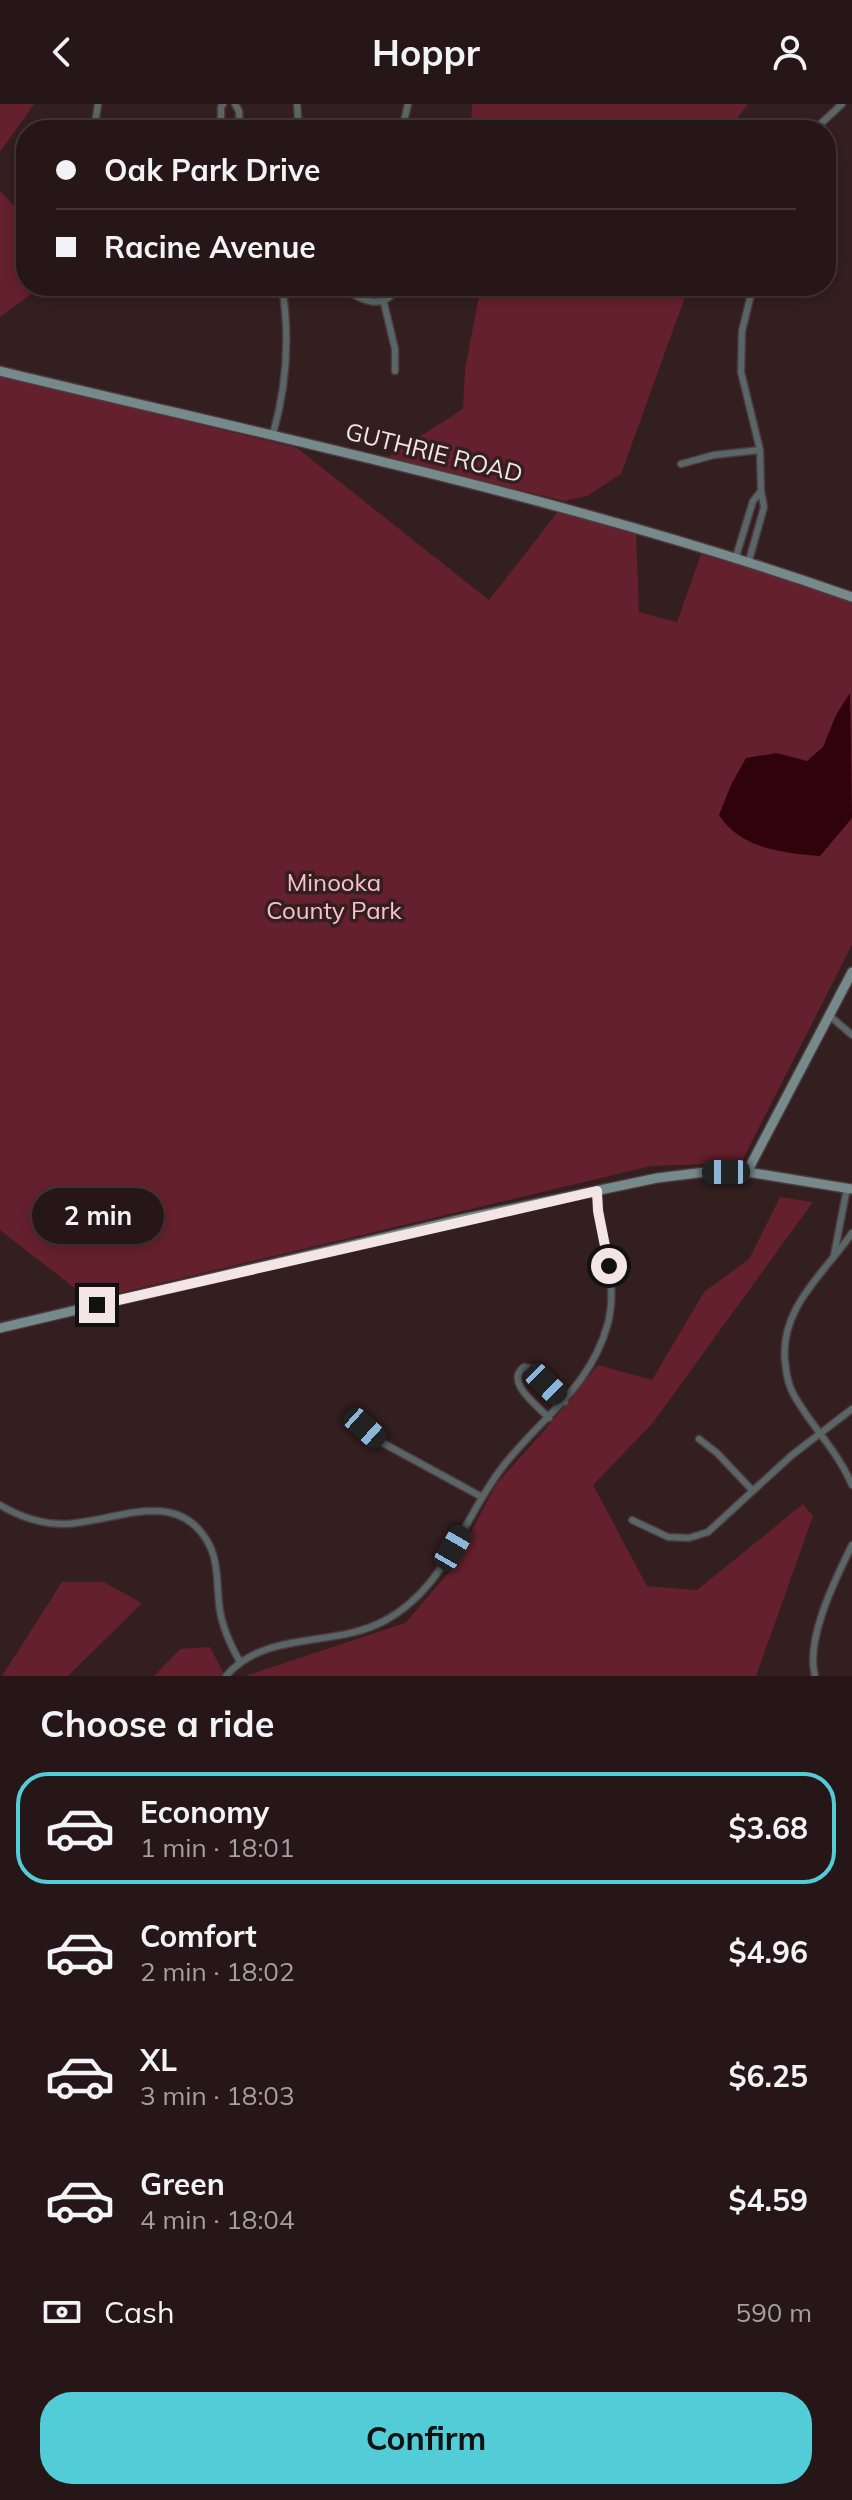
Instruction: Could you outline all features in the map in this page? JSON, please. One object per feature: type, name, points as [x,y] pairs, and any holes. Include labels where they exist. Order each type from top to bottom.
[{"type":"street","points":[[825,120],[842,104]]},
{"type":"street","points":[[273,434],[286,372],[283,296]]},
{"type":"street","points":[[355,296],[363,301],[378,302],[389,296]]},
{"type":"street","points":[[748,564],[764,507],[760,450],[741,372],[742,331],[751,296]]},
{"type":"street","points":[[383,299],[395,349],[395,371]]},
{"type":"street","name":"GUTHRIE ROAD","points":[[0,371],[273,434],[584,513],[852,597]]},
{"type":"street","points":[[681,464],[714,455],[760,450]]},
{"type":"street","points":[[735,560],[753,501],[761,491]]},
{"type":"street","points":[[746,526],[757,530]]},
{"type":"street","points":[[747,1172],[852,972]]},
{"type":"street","points":[[830,1016],[852,1035]]},
{"type":"street","points":[[0,1328],[597,1191],[657,1178],[706,1172],[747,1172],[849,1189],[834,1255]]},
{"type":"street","points":[[226,1676],[240,1662],[269,1648],[368,1629],[398,1613],[432,1583],[504,1465],[565,1402],[593,1364],[609,1318],[612,1284],[597,1191]]},
{"type":"street","points":[[852,1233],[795,1310],[784,1347],[791,1390],[845,1468],[852,1485]]},
{"type":"street","points":[[549,1418],[519,1386],[518,1371],[524,1367],[530,1368],[565,1402]]},
{"type":"street","points":[[632,1520],[661,1535],[689,1538],[708,1532],[820,1433],[852,1409]]},
{"type":"street","points":[[358,1418],[381,1442],[482,1497]]},
{"type":"street","points":[[699,1439],[717,1453],[753,1491]]},
{"type":"street","points":[[0,1505],[24,1517],[50,1523],[75,1523],[156,1510],[188,1519],[200,1529],[213,1553],[222,1620],[240,1662]]},
{"type":"street","points":[[815,1676],[812,1655],[817,1637],[832,1588],[852,1545]]},
{"type":"green space","points":[[0,104],[34,104],[23,120],[16,120],[16,129],[0,152]]},
{"type":"green space","points":[[472,104],[748,104],[736,120],[471,120]]},
{"type":"green space","points":[[0,191],[16,208],[16,296],[28,296],[0,317]]},
{"type":"green space","points":[[479,296],[685,296],[621,474],[587,496],[565,501],[386,458],[463,409],[465,369]]},
{"type":"green space","name":"Minooka County Park","points":[[0,375],[297,448],[489,600],[560,509],[636,533],[639,612],[677,622],[701,554],[852,602],[852,945],[741,1163],[651,1166],[90,1300],[0,1230]]},
{"type":"green space","points":[[780,1197],[813,1202],[652,1424],[593,1485],[647,1586],[697,1590],[803,1504],[813,1516],[756,1676],[245,1676],[405,1623],[450,1571],[497,1483],[598,1365],[652,1380],[704,1292],[749,1259]]},
{"type":"green space","points":[[62,1582],[104,1582],[142,1603],[68,1676],[2,1676]]},
{"type":"green space","points":[[210,1647],[225,1676],[154,1676],[180,1649]]},
{"type":"shaded area","points":[[850,693],[852,818],[820,856],[764,847],[728,826],[719,815],[746,758],[777,753],[807,761],[823,747],[836,715]]},
{"type":"route","points":[[97,1305],[462,1219],[597,1191],[609,1266]]}]
